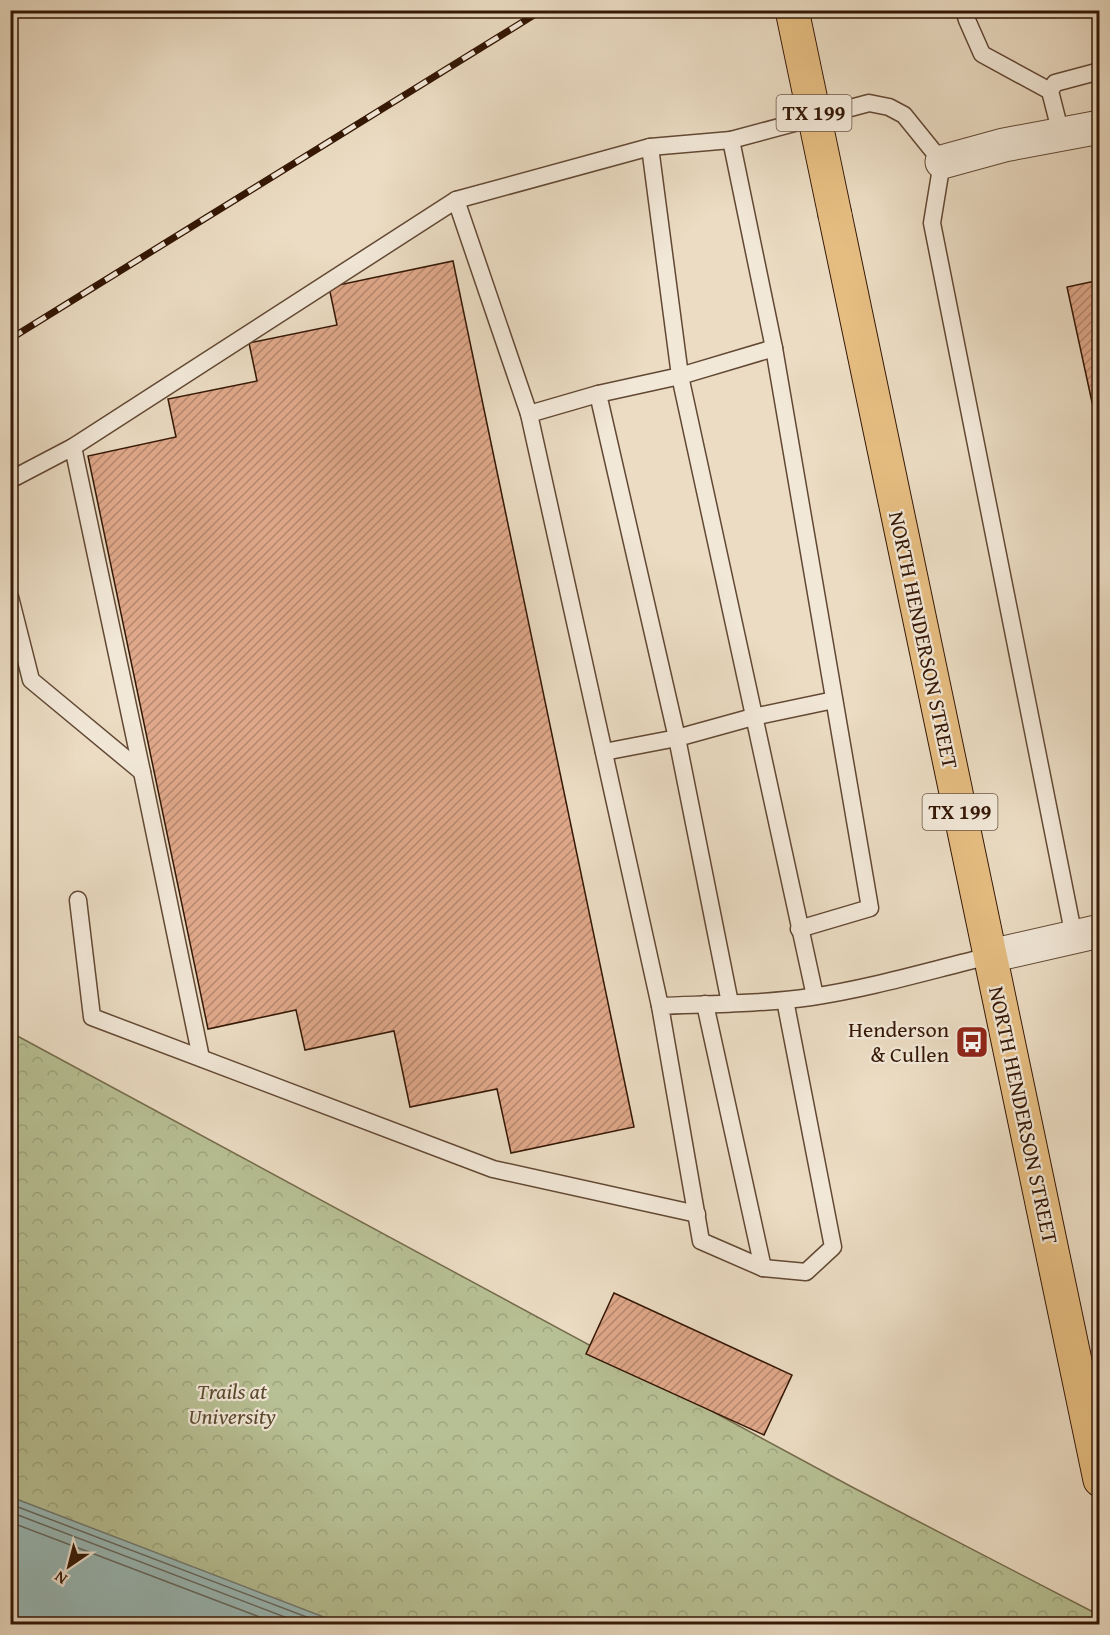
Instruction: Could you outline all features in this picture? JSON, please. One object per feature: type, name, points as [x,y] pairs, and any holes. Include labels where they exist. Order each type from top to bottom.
[{"type":"main road","name":"NORTH HENDERSON STREET","points":[[792,10],[1100,1480]]},
{"type":"street","points":[[942,162],[1004,145],[1100,127]]},
{"type":"street","points":[[990,956],[1087,934]]},
{"type":"lane","points":[[964,10],[982,54],[1050,91]]},
{"type":"lane","points":[[1060,134],[1050,91],[1055,83],[1100,71]]},
{"type":"lane","points":[[10,480],[73,447],[456,200],[650,147],[731,140],[869,103],[889,107],[904,115],[942,162],[932,223],[1087,934]]},
{"type":"lane","points":[[731,140],[774,348],[870,908],[799,929]]},
{"type":"lane","points":[[650,147],[680,376],[814,996]]},
{"type":"lane","points":[[456,200],[529,414],[660,1006],[701,1240],[763,1268],[806,1272],[833,1247],[785,1000]]},
{"type":"lane","points":[[529,414],[598,394],[680,376],[774,348]]},
{"type":"lane","points":[[598,394],[676,738],[730,1003]]},
{"type":"lane","points":[[73,447],[201,1058]]},
{"type":"lane","points":[[10,597],[31,680],[142,772]]},
{"type":"lane","points":[[604,752],[676,738],[753,717],[834,699]]},
{"type":"lane","points":[[78,900],[92,1017],[493,1169],[696,1214]]},
{"type":"lane","points":[[660,1006],[785,1000],[814,996],[893,980],[990,956]]},
{"type":"lane","points":[[705,1004],[763,1268]]},
{"type":"green space","name":"Trails at University","points":[[10,1032],[852,1487],[1099,1615],[1099,1624],[11,1624]]},
{"type":"water","points":[[11,1497],[342,1624],[11,1624]]},
{"type":"building","points":[[453,261],[634,1127],[511,1153],[497,1089],[410,1107],[394,1031],[305,1050],[296,1010],[208,1029],[88,456],[176,437],[168,399],[257,381],[249,343],[337,325],[329,287]]},
{"type":"building","points":[[1100,280],[1100,439],[1067,287]]},
{"type":"building","points":[[614,1293],[792,1375],[764,1435],[586,1354]]},
{"type":"railway","points":[[10,339],[542,10]]},
{"type":"place","name":"Henderson & Cullen","points":[[972,1042]]}]
